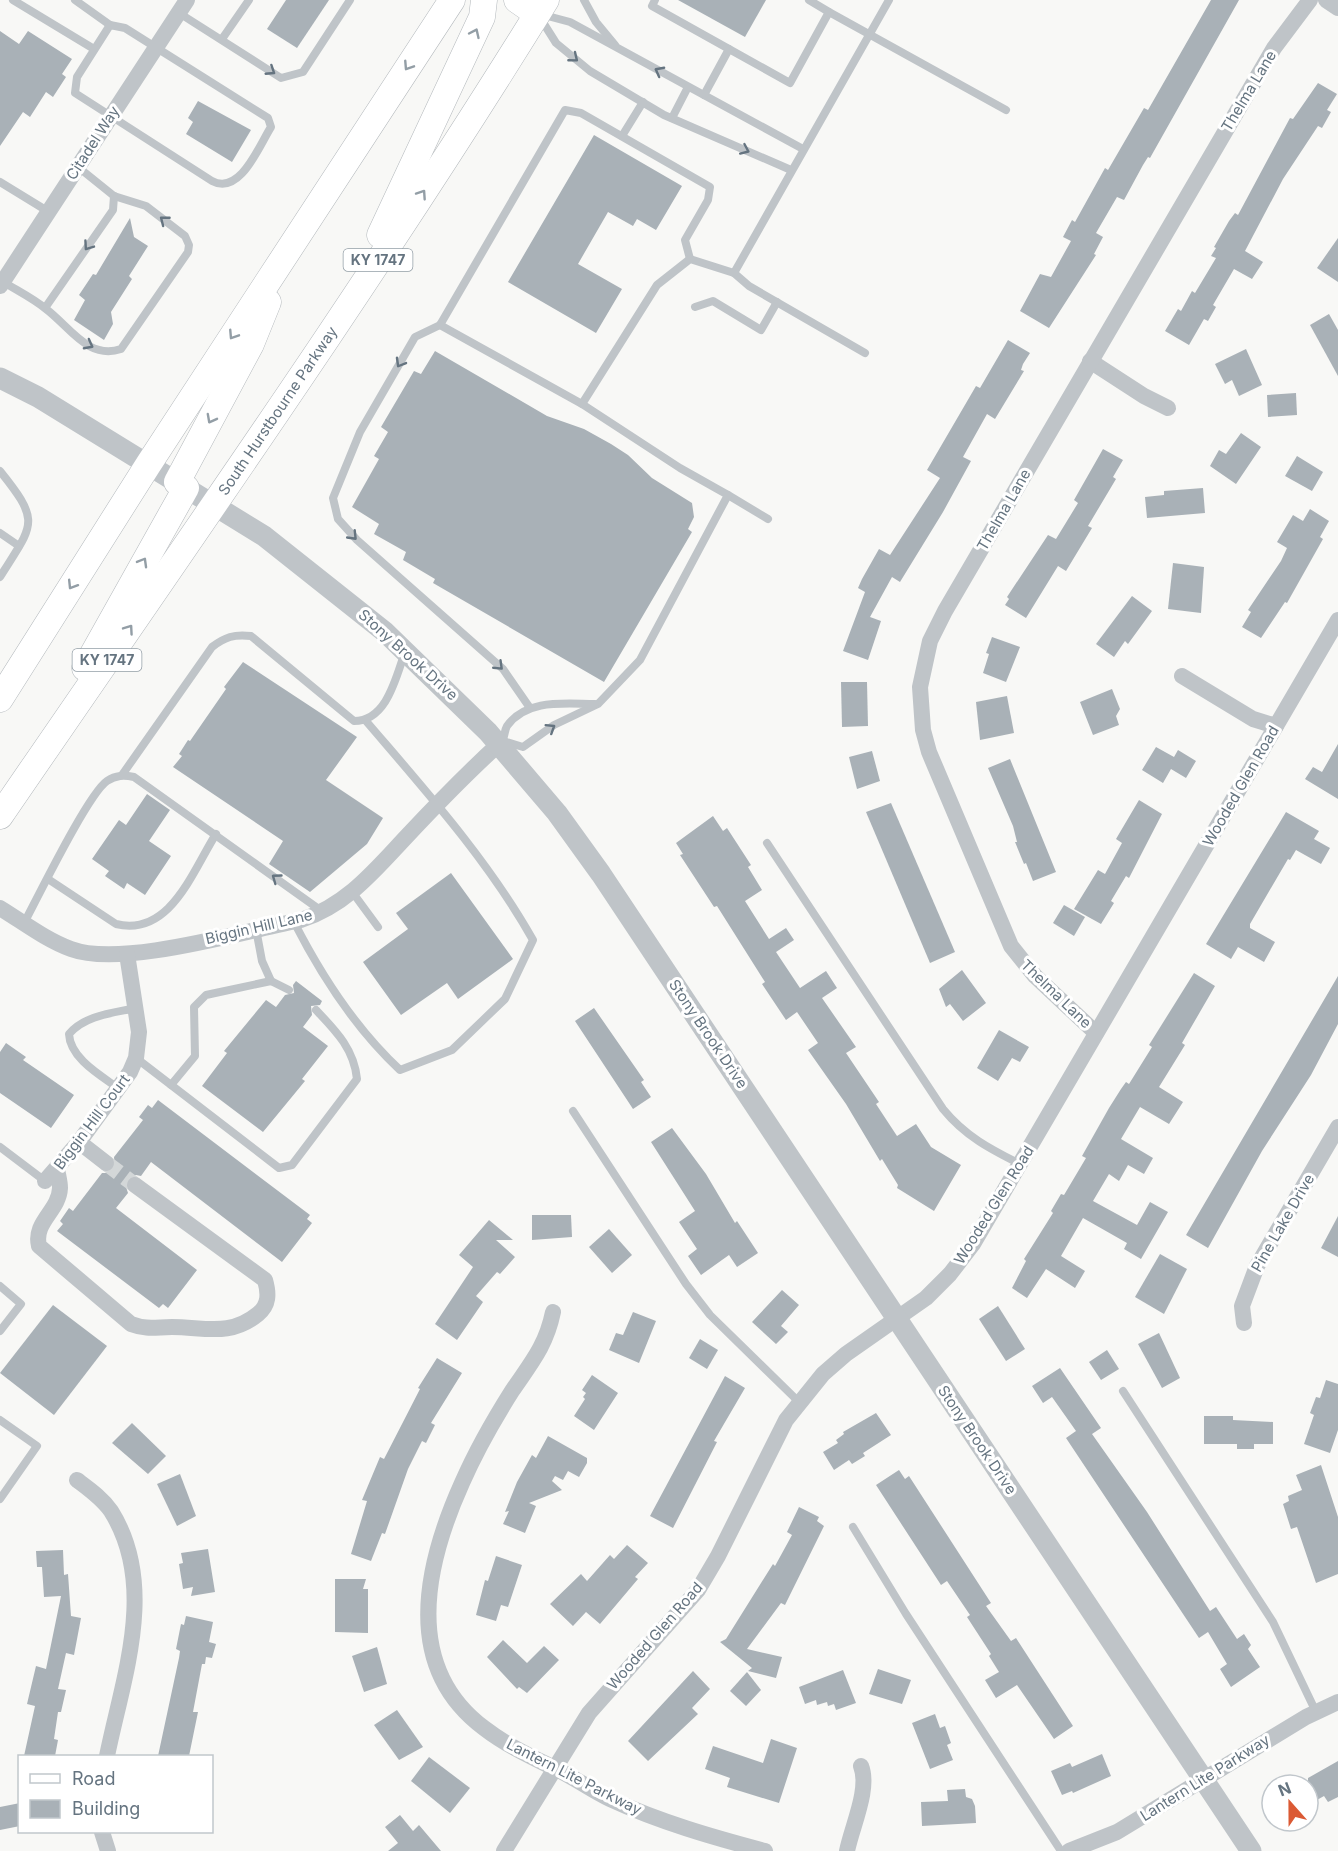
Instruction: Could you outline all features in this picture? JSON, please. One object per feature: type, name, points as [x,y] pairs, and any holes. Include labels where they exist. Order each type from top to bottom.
[{"type":"main road","points":[[433,0],[435,26]]},
{"type":"main road","points":[[0,699],[148,465],[452,0]]},
{"type":"main road","points":[[342,314],[479,23],[484,0]]},
{"type":"main road","name":"South Hurstbourne Parkway","points":[[0,816],[216,505],[492,88],[533,3]]},
{"type":"main road","points":[[37,762],[182,485],[251,344],[288,251]]},
{"type":"street","name":"Thelma Lane","points":[[1096,1033],[1035,976],[1011,946],[929,752],[920,709],[923,666],[935,631],[1090,361],[1274,48],[1310,0]]},
{"type":"street","points":[[1326,0],[1338,8]]},
{"type":"street","name":"Citadel Way","points":[[1,283],[183,4]]},
{"type":"street","points":[[1090,361],[1144,396],[1168,408]]},
{"type":"street","name":"Stony Brook Drive","points":[[0,378],[38,397],[264,536],[406,650],[501,742],[601,874],[1251,1851]]},
{"type":"street","name":"Wooded Glen Road","points":[[504,1851],[589,1713],[610,1686],[660,1635],[698,1590],[718,1556],[786,1420],[823,1374],[846,1354],[927,1298],[950,1274],[987,1222],[1337,625]]},
{"type":"street","points":[[1182,676],[1253,719],[1276,726]]},
{"type":"street","name":"Biggin Hill Lane","points":[[0,908],[72,950],[109,956],[294,922],[323,913],[353,893],[437,804],[501,742]]},
{"type":"street","name":"Biggin Hill Court","points":[[45,1181],[79,1142],[130,1072],[136,1058],[140,1032],[127,954]]},
{"type":"street","name":"Pine Lake Drive","points":[[1244,1323],[1242,1306],[1257,1266],[1338,1127]]},
{"type":"street","points":[[79,1142],[106,1163]]},
{"type":"street","points":[[57,1168],[60,1189],[57,1200],[38,1230],[39,1246],[131,1324],[146,1330],[173,1327],[206,1331],[231,1330],[246,1324],[262,1311],[269,1295],[265,1281],[135,1185]]},
{"type":"street","name":"Lantern Lite Parkway","points":[[553,1312],[545,1343],[490,1427],[462,1482],[435,1554],[428,1598],[432,1649],[438,1666],[454,1697],[483,1727],[534,1760],[554,1768],[609,1798],[667,1822],[765,1851]]},
{"type":"street","points":[[77,1480],[101,1499],[111,1511],[120,1532],[135,1585],[136,1609],[132,1635],[107,1755]]},
{"type":"street","name":"Lantern Lite Parkway","points":[[1069,1851],[1117,1832],[1316,1712],[1338,1702]]},
{"type":"street","points":[[847,1851],[863,1791],[865,1777],[861,1766]]},
{"type":"street","points":[[102,1833],[108,1851]]},
{"type":"lane","points":[[13,0],[94,49]]},
{"type":"lane","points":[[75,0],[110,25],[125,28],[268,118],[271,127],[237,181],[219,185],[75,93],[77,77],[110,25]]},
{"type":"lane","points":[[222,39],[249,0]]},
{"type":"lane","points":[[183,4],[222,39],[281,78],[303,72],[350,0]]},
{"type":"lane","points":[[584,0],[596,22],[619,50]]},
{"type":"lane","points":[[655,0],[652,6],[790,83],[829,12]]},
{"type":"lane","points":[[809,0],[1006,110]]},
{"type":"lane","points":[[734,273],[889,0]]},
{"type":"lane","points":[[533,3],[803,149]]},
{"type":"lane","points":[[533,3],[556,43],[590,71],[672,118],[791,170]]},
{"type":"lane","points":[[704,95],[729,50]]},
{"type":"lane","points":[[672,118],[688,87]]},
{"type":"lane","points":[[622,136],[643,102]]},
{"type":"lane","points":[[530,708],[503,669],[357,540],[338,519],[333,498],[360,432],[415,337],[440,325],[565,110],[581,113],[710,187],[708,200],[685,240],[690,259]]},
{"type":"lane","points":[[1,283],[45,308],[88,346],[110,353],[121,349],[188,252],[189,245],[185,236],[146,206],[114,196],[78,167]]},
{"type":"lane","points":[[0,182],[49,212]]},
{"type":"lane","points":[[45,308],[113,210],[114,196]]},
{"type":"lane","points":[[690,259],[734,273],[749,286],[865,353]]},
{"type":"lane","points":[[582,404],[657,285],[690,259]]},
{"type":"lane","points":[[695,307],[713,301],[761,330],[777,302]]},
{"type":"lane","points":[[440,325],[582,404],[680,468],[768,519]]},
{"type":"lane","points":[[0,471],[21,496],[30,520],[28,532],[0,577]]},
{"type":"lane","points":[[598,704],[548,704],[530,708],[507,726],[501,742],[523,747],[554,725],[598,704],[640,660],[728,495]]},
{"type":"lane","points":[[0,533],[20,546]]},
{"type":"lane","points":[[24,923],[91,802],[106,782],[122,775],[212,648],[223,639],[238,635],[250,636],[354,721],[366,721],[377,714],[386,699],[406,650]]},
{"type":"lane","points":[[294,922],[313,959],[378,1049],[400,1070],[452,1050],[505,999],[533,940],[520,917],[437,804],[366,721]]},
{"type":"lane","points":[[122,775],[134,777],[323,913]]},
{"type":"lane","points":[[48,879],[116,924],[127,926],[151,922],[170,908],[216,834]]},
{"type":"lane","points":[[767,843],[943,1109],[959,1129],[980,1144],[1021,1164]]},
{"type":"lane","points":[[353,893],[378,927]]},
{"type":"lane","points":[[256,929],[262,961],[270,981]]},
{"type":"lane","points":[[171,1085],[195,1056],[194,1007],[206,995],[270,981],[289,990]]},
{"type":"lane","points":[[118,1088],[76,1053],[69,1042],[69,1034],[76,1026],[94,1017],[136,1008]]},
{"type":"lane","points":[[136,1058],[279,1168],[292,1165],[357,1079],[355,1063],[347,1044],[316,1010]]},
{"type":"lane","points":[[573,1111],[704,1308],[739,1346],[800,1402]]},
{"type":"lane","points":[[0,1148],[45,1181]]},
{"type":"lane","points":[[0,1286],[21,1304],[0,1331]]},
{"type":"lane","points":[[1123,1391],[1272,1622],[1316,1712]]},
{"type":"lane","points":[[0,1420],[37,1446],[0,1499]]},
{"type":"lane","points":[[853,1527],[906,1614],[1061,1851]]},
{"type":"building","points":[[286,0],[329,0],[297,48],[267,29]]},
{"type":"building","points":[[678,0],[766,0],[745,37]]},
{"type":"building","points":[[1211,0],[1239,0],[1150,158],[1148,157],[1143,165],[1124,200],[1117,197],[1096,233],[1103,237],[1094,254],[1096,255],[1049,328],[1020,311],[1040,274],[1051,277],[1071,241],[1063,237],[1072,220],[1075,222],[1105,168],[1108,170],[1144,108],[1148,110]]},
{"type":"building","points":[[0,31],[19,44],[28,31],[72,59],[62,74],[66,77],[53,97],[46,92],[30,117],[23,112],[0,146]]},
{"type":"building","points":[[1318,83],[1337,94],[1327,110],[1331,112],[1322,128],[1318,126],[1283,179],[1245,251],[1263,262],[1252,279],[1234,269],[1213,305],[1216,307],[1208,321],[1204,319],[1189,345],[1165,331],[1178,309],[1181,311],[1192,291],[1195,293],[1216,258],[1211,256],[1216,248],[1214,247],[1229,221],[1235,213],[1238,215],[1290,118],[1293,119]]},
{"type":"building","points":[[198,101],[251,130],[232,162],[186,134],[193,122],[188,118]]},
{"type":"building","points":[[594,135],[682,186],[656,230],[637,219],[633,226],[608,212],[578,264],[622,289],[596,333],[508,282]]},
{"type":"building","points":[[130,218],[134,237],[148,246],[129,276],[132,279],[111,312],[113,324],[104,340],[74,320],[85,300],[79,295],[93,274],[96,275]]},
{"type":"building","points":[[1338,238],[1338,282],[1317,268]]},
{"type":"building","points":[[1329,314],[1338,330],[1338,376],[1310,325]]},
{"type":"building","points":[[1008,340],[1030,353],[1021,370],[1024,371],[995,419],[987,414],[963,457],[971,461],[943,512],[900,582],[892,577],[870,617],[881,621],[868,660],[843,651],[865,592],[858,588],[862,579],[879,549],[890,555],[940,478],[927,470],[976,386],[980,388]]},
{"type":"building","points":[[1246,349],[1262,385],[1239,396],[1232,380],[1225,384],[1215,364]]},
{"type":"building","points":[[435,351],[547,416],[584,429],[611,444],[628,455],[652,478],[692,503],[694,517],[688,529],[692,532],[604,682],[433,583],[435,579],[403,560],[406,552],[374,534],[379,524],[352,507],[379,459],[374,456],[388,432],[381,427],[414,371],[421,374]]},
{"type":"building","points":[[1296,393],[1297,415],[1268,417],[1267,395]]},
{"type":"building","points":[[1241,433],[1261,447],[1236,484],[1210,466],[1219,450],[1226,454]]},
{"type":"building","points":[[1103,449],[1123,460],[1113,477],[1116,479],[1088,526],[1092,528],[1066,571],[1058,566],[1026,618],[1005,605],[1009,599],[1007,597],[1048,535],[1056,539],[1078,503],[1074,500]]},
{"type":"building","points":[[1297,456],[1323,472],[1312,491],[1285,476]]},
{"type":"building","points":[[1203,488],[1205,513],[1147,518],[1145,497],[1164,495],[1164,491]]},
{"type":"building","points":[[1310,509],[1329,521],[1320,537],[1323,539],[1287,603],[1285,602],[1261,638],[1242,627],[1251,612],[1248,610],[1281,561],[1287,548],[1277,542],[1293,515],[1303,521]]},
{"type":"building","points":[[1173,563],[1204,567],[1201,613],[1168,609]]},
{"type":"building","points":[[1132,596],[1152,611],[1128,644],[1125,641],[1114,657],[1096,644]]},
{"type":"building","points":[[992,637],[1020,647],[1006,682],[983,673],[989,654],[986,653]]},
{"type":"building","points":[[243,662],[357,737],[326,780],[383,818],[367,844],[310,892],[269,864],[283,841],[173,767],[182,756],[179,754],[188,740],[190,741],[226,689],[224,687]]},
{"type":"building","points":[[841,682],[867,682],[868,726],[842,727]]},
{"type":"building","points":[[1112,689],[1120,709],[1116,716],[1119,725],[1093,735],[1080,702]]},
{"type":"building","points":[[1007,696],[1014,733],[980,740],[976,702]]},
{"type":"building","points":[[1338,744],[1338,799],[1305,779],[1313,767],[1322,772]]},
{"type":"building","points":[[1156,747],[1174,757],[1178,750],[1196,761],[1186,778],[1171,769],[1163,783],[1142,770]]},
{"type":"building","points":[[872,751],[880,781],[857,789],[849,757]]},
{"type":"building","points":[[1010,759],[1056,872],[1033,881],[1015,842],[1017,842],[1013,826],[988,768]]},
{"type":"building","points":[[147,794],[170,810],[149,841],[171,856],[145,895],[127,883],[124,889],[105,876],[109,871],[92,859],[119,820],[126,825]]},
{"type":"building","points":[[1139,800],[1162,814],[1129,878],[1126,876],[1111,901],[1114,903],[1101,924],[1074,909],[1098,870],[1105,874],[1122,843],[1116,839]]},
{"type":"building","points":[[891,803],[955,952],[930,963],[866,812]]},
{"type":"building","points":[[1286,812],[1319,831],[1314,839],[1330,848],[1321,864],[1296,850],[1290,860],[1288,859],[1250,924],[1250,928],[1275,942],[1264,962],[1238,947],[1231,959],[1206,944]]},
{"type":"building","points":[[713,816],[723,831],[727,828],[751,865],[748,867],[762,890],[745,901],[769,939],[786,928],[794,940],[776,952],[800,988],[826,971],[837,988],[822,998],[856,1047],[846,1053],[879,1102],[876,1104],[897,1136],[916,1124],[931,1147],[961,1165],[934,1211],[897,1188],[898,1185],[882,1159],[880,1161],[846,1104],[808,1050],[818,1043],[797,1012],[786,1020],[762,984],[765,982],[717,906],[714,907],[680,855],[683,854],[676,843]]},
{"type":"building","points":[[451,873],[513,959],[458,999],[447,983],[401,1015],[363,962],[408,929],[396,913]]},
{"type":"building","points":[[1064,905],[1085,917],[1074,936],[1053,923]]},
{"type":"building","points":[[962,970],[986,1003],[963,1021],[950,1004],[946,1007],[939,989]]},
{"type":"building","points":[[1194,973],[1215,986],[1182,1043],[1185,1045],[1159,1087],[1183,1102],[1169,1124],[1140,1107],[1121,1139],[1153,1158],[1144,1174],[1128,1165],[1119,1181],[1109,1174],[1093,1201],[1137,1225],[1150,1202],[1168,1212],[1141,1259],[1124,1249],[1127,1243],[1083,1218],[1061,1256],[1085,1271],[1075,1288],[1046,1269],[1027,1298],[1012,1288],[1026,1261],[1024,1259],[1053,1213],[1051,1211],[1061,1194],[1064,1195],[1086,1158],[1082,1156],[1109,1108],[1126,1082],[1129,1084],[1152,1047],[1149,1045]]},
{"type":"building","points":[[1338,976],[1338,1024],[1311,1075],[1262,1151],[1208,1248],[1186,1235]]},
{"type":"building","points":[[296,981],[322,1001],[320,1005],[311,1006],[312,1015],[303,1027],[328,1046],[302,1079],[305,1081],[263,1132],[202,1086],[227,1053],[224,1051],[266,1000],[276,1007],[285,995],[294,993],[293,985]]},
{"type":"building","points":[[594,1008],[644,1080],[641,1082],[651,1097],[633,1109],[575,1021]]},
{"type":"building","points":[[999,1030],[1029,1047],[1020,1062],[1012,1058],[998,1081],[977,1068]]},
{"type":"building","points":[[6,1043],[26,1057],[23,1060],[74,1095],[51,1128],[0,1093],[0,1052]]},
{"type":"building","points":[[158,1100],[310,1215],[307,1219],[312,1223],[282,1262],[151,1162],[141,1176],[127,1178],[125,1184],[128,1193],[116,1208],[197,1270],[168,1308],[163,1304],[159,1308],[57,1231],[63,1224],[60,1221],[69,1208],[73,1211],[102,1173],[109,1173],[115,1169],[114,1157],[143,1120],[139,1117],[148,1105],[152,1108]]},
{"type":"building","points":[[672,1128],[706,1174],[735,1223],[737,1221],[758,1253],[737,1267],[729,1255],[701,1275],[688,1256],[697,1249],[679,1222],[695,1211],[651,1142]]},
{"type":"building","points":[[532,1215],[571,1215],[572,1237],[532,1240]]},
{"type":"building","points":[[1338,1216],[1338,1257],[1321,1248]]},
{"type":"building","points":[[489,1220],[513,1240],[496,1240],[515,1257],[500,1274],[497,1272],[476,1296],[483,1302],[457,1340],[435,1324],[473,1267],[459,1255]]},
{"type":"building","points":[[609,1229],[632,1255],[612,1273],[589,1247]]},
{"type":"building","points":[[1160,1254],[1187,1269],[1164,1314],[1135,1297]]},
{"type":"building","points":[[782,1290],[799,1305],[781,1326],[788,1332],[776,1344],[752,1322]]},
{"type":"building","points":[[53,1305],[107,1346],[54,1415],[0,1373]]},
{"type":"building","points":[[998,1306],[1025,1349],[1006,1361],[979,1319]]},
{"type":"building","points":[[633,1312],[656,1321],[639,1363],[609,1350],[616,1333],[623,1335]]},
{"type":"building","points":[[1159,1333],[1180,1378],[1162,1388],[1138,1344]]},
{"type":"building","points":[[700,1339],[718,1350],[707,1369],[689,1358]]},
{"type":"building","points":[[1107,1350],[1119,1369],[1101,1380],[1089,1362]]},
{"type":"building","points":[[437,1358],[462,1373],[431,1423],[435,1425],[426,1443],[422,1441],[408,1469],[385,1534],[382,1533],[371,1561],[351,1554],[367,1501],[362,1500],[380,1457],[384,1459],[420,1389],[418,1388]]},
{"type":"building","points":[[1060,1368],[1101,1428],[1092,1434],[1147,1512],[1210,1611],[1216,1607],[1237,1639],[1244,1634],[1251,1645],[1248,1649],[1260,1667],[1231,1687],[1220,1669],[1227,1664],[1208,1632],[1199,1638],[1066,1438],[1076,1431],[1052,1397],[1043,1403],[1032,1386]]},
{"type":"building","points":[[592,1375],[618,1393],[594,1430],[574,1416],[585,1399],[583,1397],[586,1393],[582,1390]]},
{"type":"building","points":[[725,1376],[745,1388],[714,1441],[717,1442],[673,1528],[650,1516]]},
{"type":"building","points":[[1326,1380],[1338,1384],[1338,1430],[1330,1453],[1304,1444],[1314,1415],[1310,1413],[1316,1397],[1320,1398]]},
{"type":"building","points":[[876,1413],[891,1435],[863,1453],[865,1456],[852,1464],[849,1460],[834,1470],[823,1452],[838,1443],[836,1440],[844,1434],[843,1432]]},
{"type":"building","points":[[1204,1416],[1233,1416],[1233,1420],[1273,1422],[1273,1444],[1254,1444],[1254,1449],[1237,1449],[1237,1444],[1204,1444]]},
{"type":"building","points":[[132,1423],[166,1456],[148,1474],[112,1443]]},
{"type":"building","points":[[548,1436],[587,1458],[587,1463],[579,1477],[568,1471],[563,1480],[555,1476],[552,1481],[562,1490],[529,1503],[536,1506],[525,1533],[503,1524],[509,1511],[505,1512],[517,1482],[532,1455],[536,1458]]},
{"type":"building","points":[[1321,1465],[1338,1517],[1338,1574],[1316,1583],[1297,1527],[1291,1529],[1283,1504],[1289,1501],[1288,1496],[1302,1490],[1296,1475]]},
{"type":"building","points":[[899,1470],[905,1479],[909,1476],[991,1603],[986,1606],[1011,1641],[1016,1638],[1073,1726],[1054,1739],[1017,1685],[996,1698],[985,1680],[999,1672],[989,1656],[991,1654],[967,1617],[970,1615],[947,1581],[941,1585],[876,1485]]},
{"type":"building","points":[[180,1474],[196,1516],[177,1526],[157,1484]]},
{"type":"building","points":[[799,1507],[819,1517],[817,1521],[824,1526],[785,1605],[781,1603],[747,1649],[782,1657],[776,1678],[748,1671],[752,1668],[720,1642],[726,1639],[773,1564],[775,1566],[792,1535],[787,1532]]},
{"type":"building","points":[[627,1545],[648,1563],[635,1577],[638,1579],[600,1624],[586,1612],[573,1626],[550,1604],[581,1574],[587,1581],[610,1555],[614,1559]]},
{"type":"building","points":[[208,1549],[215,1592],[191,1596],[193,1587],[183,1589],[179,1564],[183,1563],[181,1553]]},
{"type":"building","points":[[63,1550],[64,1575],[68,1574],[71,1616],[81,1618],[74,1655],[66,1653],[58,1689],[66,1690],[61,1712],[58,1712],[54,1739],[58,1740],[55,1755],[24,1755],[35,1706],[27,1704],[36,1666],[46,1669],[61,1596],[44,1597],[42,1567],[37,1567],[36,1551]]},
{"type":"building","points":[[496,1556],[522,1565],[508,1607],[501,1605],[496,1621],[476,1615],[485,1580],[488,1581]]},
{"type":"building","points":[[335,1579],[366,1579],[363,1589],[368,1589],[368,1633],[335,1632]]},
{"type":"building","points":[[186,1616],[213,1622],[209,1642],[216,1644],[212,1658],[206,1657],[205,1664],[202,1664],[193,1712],[198,1712],[189,1755],[158,1755],[179,1658],[180,1651],[176,1649],[181,1624],[184,1625]]},
{"type":"building","points":[[503,1640],[527,1663],[544,1646],[559,1660],[527,1693],[519,1687],[517,1689],[487,1657]]},
{"type":"building","points":[[377,1647],[387,1684],[364,1692],[352,1656]]},
{"type":"building","points":[[878,1669],[911,1680],[902,1704],[869,1694]]},
{"type":"building","points":[[843,1670],[856,1703],[836,1710],[834,1704],[828,1706],[827,1702],[817,1705],[816,1700],[805,1704],[799,1687]]},
{"type":"building","points":[[693,1671],[710,1689],[692,1708],[698,1714],[648,1761],[628,1741]]},
{"type":"building","points":[[747,1672],[761,1690],[746,1706],[730,1691]]},
{"type":"building","points":[[397,1710],[423,1747],[399,1760],[374,1725]]},
{"type":"building","points":[[935,1714],[940,1728],[945,1726],[951,1743],[947,1745],[953,1760],[930,1769],[912,1723]]},
{"type":"building","points":[[771,1739],[797,1748],[779,1803],[727,1787],[730,1778],[705,1769],[713,1746],[763,1763]]},
{"type":"building","points":[[1102,1754],[1111,1776],[1073,1793],[1072,1791],[1062,1795],[1051,1771],[1070,1763],[1072,1767]]},
{"type":"building","points":[[429,1757],[470,1788],[450,1813],[411,1781]]},
{"type":"building","points":[[1338,1761],[1338,1797],[1328,1802],[1324,1796],[1320,1798],[1320,1773],[1317,1773]]},
{"type":"building","points":[[965,1789],[966,1797],[972,1799],[975,1806],[976,1823],[922,1826],[921,1802],[948,1801],[947,1790]]},
{"type":"building","points":[[18,1803],[18,1826],[0,1830],[0,1807]]},
{"type":"building","points":[[400,1815],[413,1831],[419,1825],[441,1851],[388,1851],[398,1843],[385,1827]]},
{"type":"tunnel","points":[[106,1163],[135,1185]]}]
